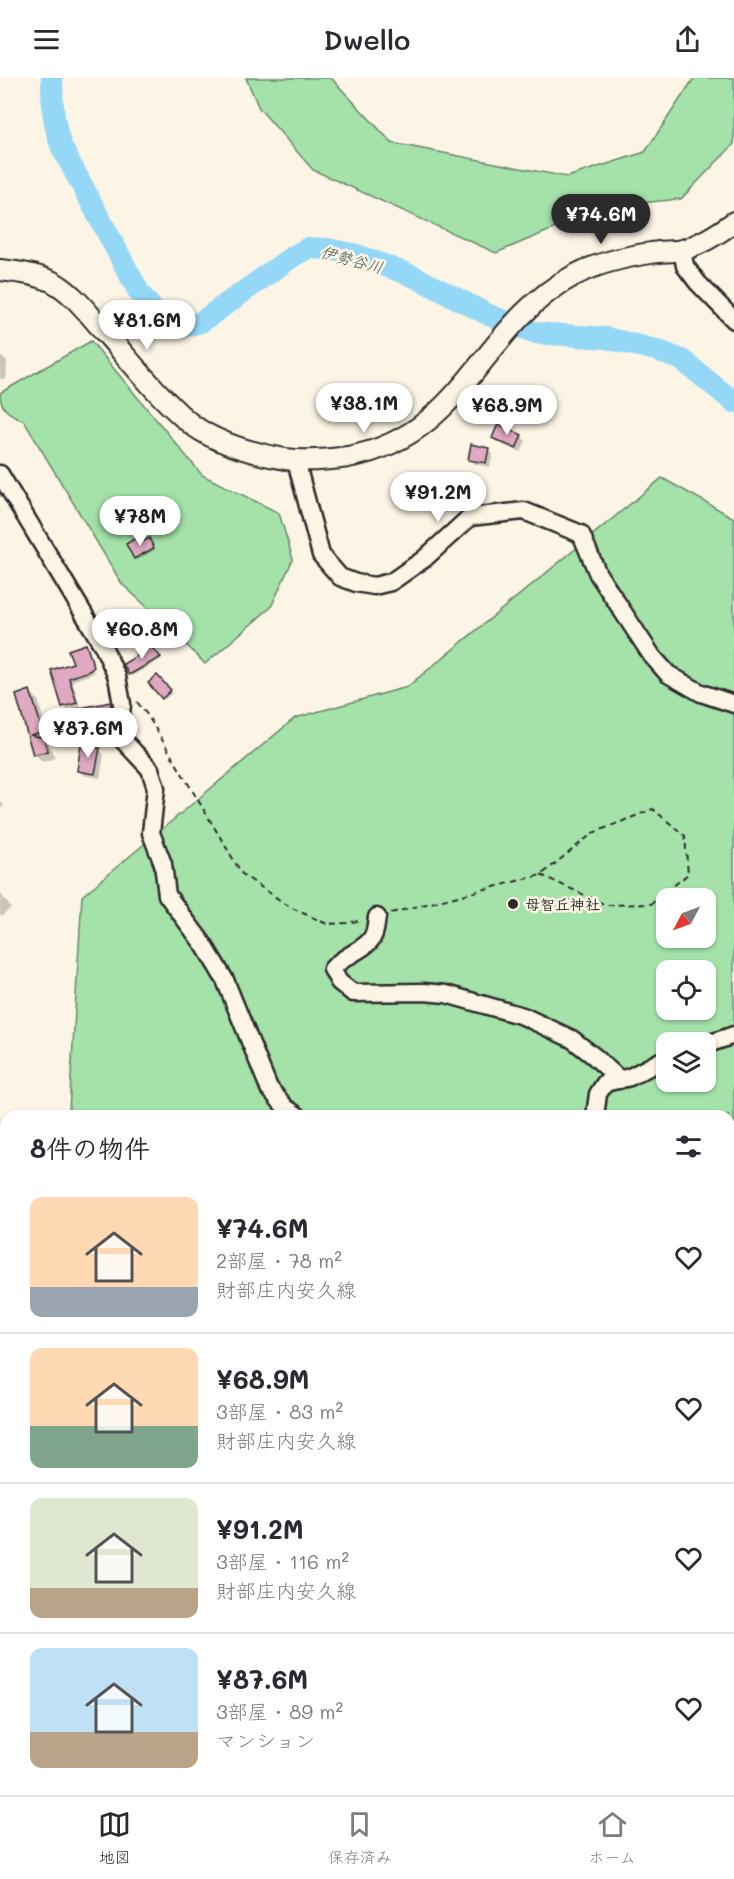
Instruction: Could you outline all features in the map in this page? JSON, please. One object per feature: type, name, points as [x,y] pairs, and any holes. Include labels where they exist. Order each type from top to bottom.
[{"type":"main road","points":[[0,270],[27,273],[52,282],[73,297],[167,402],[187,421],[217,439],[270,456],[296,461],[329,460],[365,454],[396,442],[420,427],[452,399],[522,314],[557,285],[595,266],[651,253],[682,250],[717,235],[734,222]]},
{"type":"street","points":[[682,250],[685,266],[734,320]]},
{"type":"street","points":[[296,461],[321,555],[340,577],[356,583],[375,586],[391,582],[424,559],[470,517],[524,511],[581,534],[598,574],[652,656],[668,674],[701,693],[734,704]]},
{"type":"street","points":[[0,474],[96,634],[117,677],[122,704],[119,735],[150,769],[156,788],[151,833],[163,864],[167,895],[204,945],[225,980],[269,1088],[289,1110]]},
{"type":"street","points":[[377,917],[373,937],[364,946],[339,960],[332,969],[339,981],[353,993],[446,994],[523,1016],[572,1039],[620,1080]]},
{"type":"street","points":[[716,1041],[734,1035]]},
{"type":"street","points":[[597,1110],[601,1088],[605,1083],[630,1077],[656,1063]]},
{"type":"path","points":[[136,700],[148,716],[242,874],[290,907],[327,924],[377,917],[541,875],[593,832],[653,809],[685,836],[688,874],[651,904],[606,905],[541,875]]},
{"type":"green space","points":[[246,78],[331,78],[392,143],[567,177],[645,152],[694,78],[734,78],[734,144],[681,199],[608,206],[496,253],[313,170],[259,108]]},
{"type":"green space","points":[[91,341],[202,475],[279,513],[293,559],[271,607],[205,664],[122,584],[24,421],[10,414],[0,399],[0,393]]},
{"type":"green space","points":[[662,478],[734,518],[734,1110],[69,1110],[82,896],[295,718],[407,687]]},
{"type":"building","points":[[498,424],[522,435],[516,449],[492,438]]},
{"type":"building","points":[[471,444],[489,448],[486,463],[468,460]]},
{"type":"building","points":[[141,535],[144,541],[149,538],[154,548],[134,559],[126,544]]},
{"type":"building","points":[[86,644],[94,667],[69,678],[77,703],[62,707],[51,670],[73,663],[68,650]]},
{"type":"building","points":[[149,645],[161,657],[129,675],[123,664],[140,654]]},
{"type":"building","points":[[157,675],[171,690],[162,699],[148,683]]},
{"type":"building","points":[[30,690],[43,732],[30,735],[44,738],[48,751],[33,755],[16,695]]},
{"type":"building","points":[[111,702],[110,714],[78,724],[75,709]]},
{"type":"building","points":[[81,744],[100,748],[95,774],[77,771]]},
{"type":"waterway","name":"伊勢谷川","points":[[52,78],[54,114],[62,148],[140,294],[159,317],[169,324],[183,327],[201,322],[292,257],[308,248],[328,249],[357,255],[415,277],[489,315],[536,333],[606,338],[656,350],[682,360],[734,402]]},
{"type":"place","name":"母智丘神社","points":[[513,904]]}]
